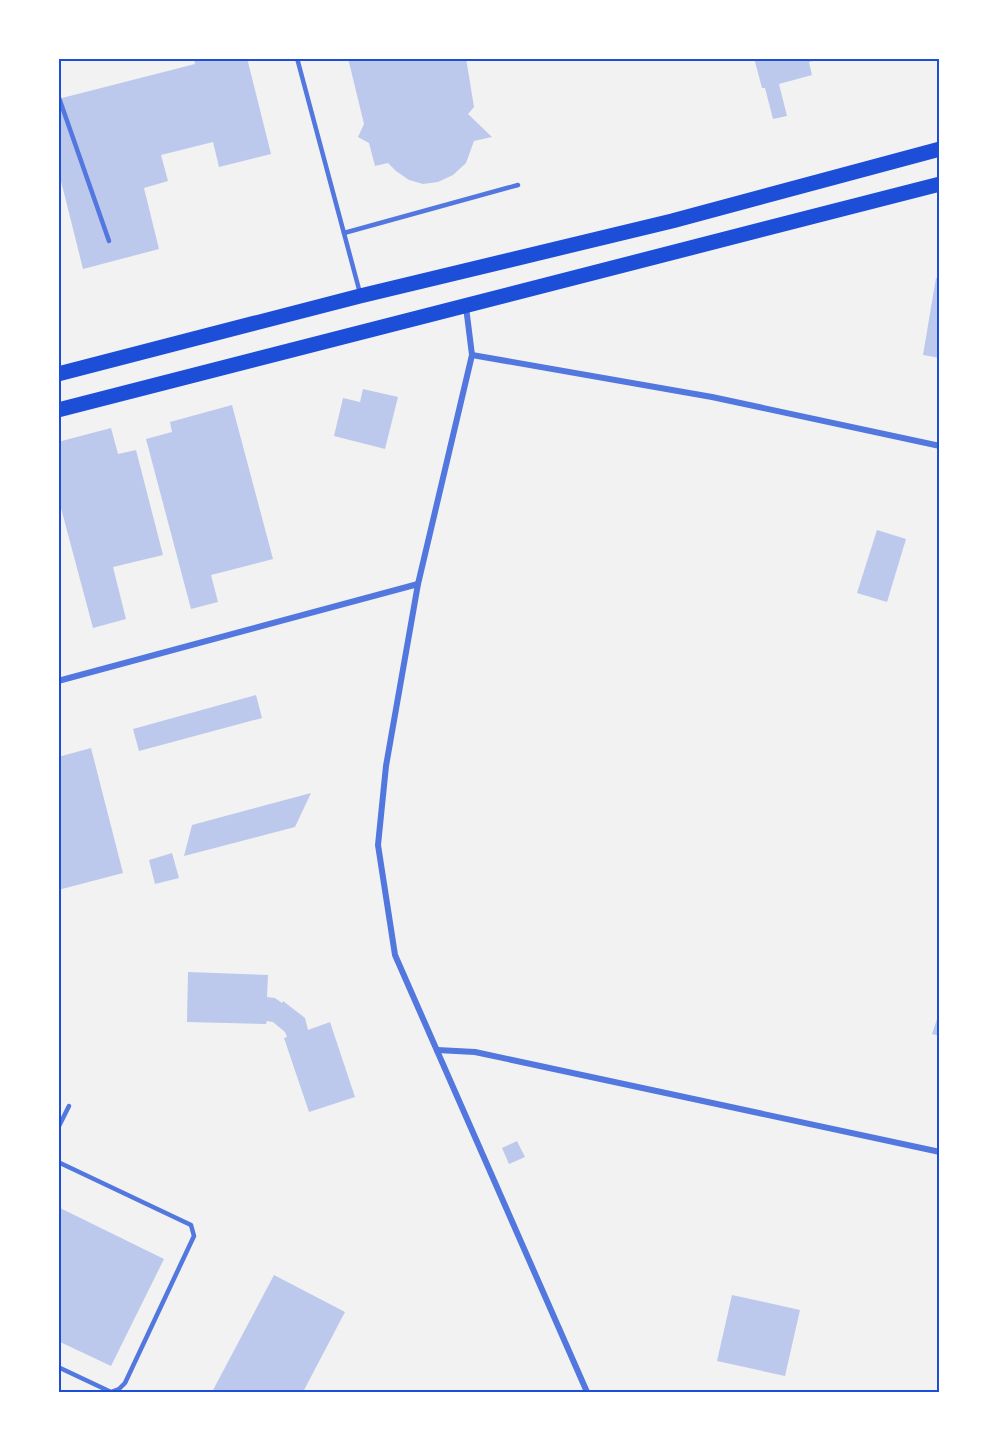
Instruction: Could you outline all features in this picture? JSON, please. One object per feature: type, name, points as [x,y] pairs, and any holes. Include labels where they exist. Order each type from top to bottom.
[{"type":"main road","points":[[58,374],[360,296],[672,221],[939,149]]},
{"type":"main road","points":[[58,410],[939,184]]},
{"type":"street","points":[[465,306],[472,355],[418,584],[386,766],[378,845],[395,955],[587,1392]]},
{"type":"street","points":[[472,355],[712,397],[939,446]]},
{"type":"street","points":[[58,681],[418,584]]},
{"type":"street","points":[[437,1050],[475,1052],[939,1152]]},
{"type":"lane","points":[[297,58],[360,296]]},
{"type":"lane","points":[[58,95],[109,241]]},
{"type":"lane","points":[[344,233],[518,185]]},
{"type":"lane","points":[[58,1128],[69,1106]]},
{"type":"lane","points":[[58,1162],[191,1225],[194,1236],[125,1383],[119,1389],[111,1392],[58,1367]]},
{"type":"building","points":[[194,58],[247,58],[271,154],[219,167],[213,142],[161,155],[168,181],[144,188],[159,249],[83,269],[58,169],[58,99],[195,64]]},
{"type":"building","points":[[348,58],[466,58],[474,107],[468,114],[492,137],[474,141],[466,163],[453,175],[438,182],[423,184],[409,180],[388,163],[375,166],[369,143],[358,137],[364,124]]},
{"type":"building","points":[[754,58],[821,59],[809,62],[812,75],[779,84],[787,116],[773,119]]},
{"type":"building","points":[[936,278],[940,278],[940,358],[923,355]]},
{"type":"building","points":[[363,389],[398,397],[385,449],[334,436],[343,398],[360,402]]},
{"type":"building","points":[[232,405],[273,559],[211,575],[218,602],[191,609],[146,439],[172,432],[170,422]]},
{"type":"building","points":[[111,428],[118,454],[136,450],[163,555],[113,567],[126,619],[93,628],[58,497],[58,442]]},
{"type":"building","points":[[877,530],[906,539],[887,602],[857,593]]},
{"type":"building","points":[[256,695],[262,718],[139,751],[133,729]]},
{"type":"building","points":[[91,748],[123,873],[58,890],[58,757]]},
{"type":"building","points":[[311,793],[295,827],[184,856],[192,825]]},
{"type":"building","points":[[172,853],[179,878],[155,884],[149,860]]},
{"type":"building","points":[[188,972],[268,975],[267,997],[275,998],[282,1003],[283,1001],[305,1018],[308,1030],[330,1022],[355,1097],[309,1112],[284,1038],[287,1037],[285,1032],[273,1022],[267,1021],[266,1024],[187,1022]]},
{"type":"building","points":[[940,1013],[940,1036],[932,1034]]},
{"type":"building","points":[[517,1141],[525,1157],[509,1164],[502,1148]]},
{"type":"building","points":[[58,1207],[164,1259],[111,1366],[58,1341]]},
{"type":"building","points":[[274,1275],[345,1312],[303,1392],[212,1392]]},
{"type":"building","points":[[732,1295],[800,1310],[785,1376],[717,1361]]}]
